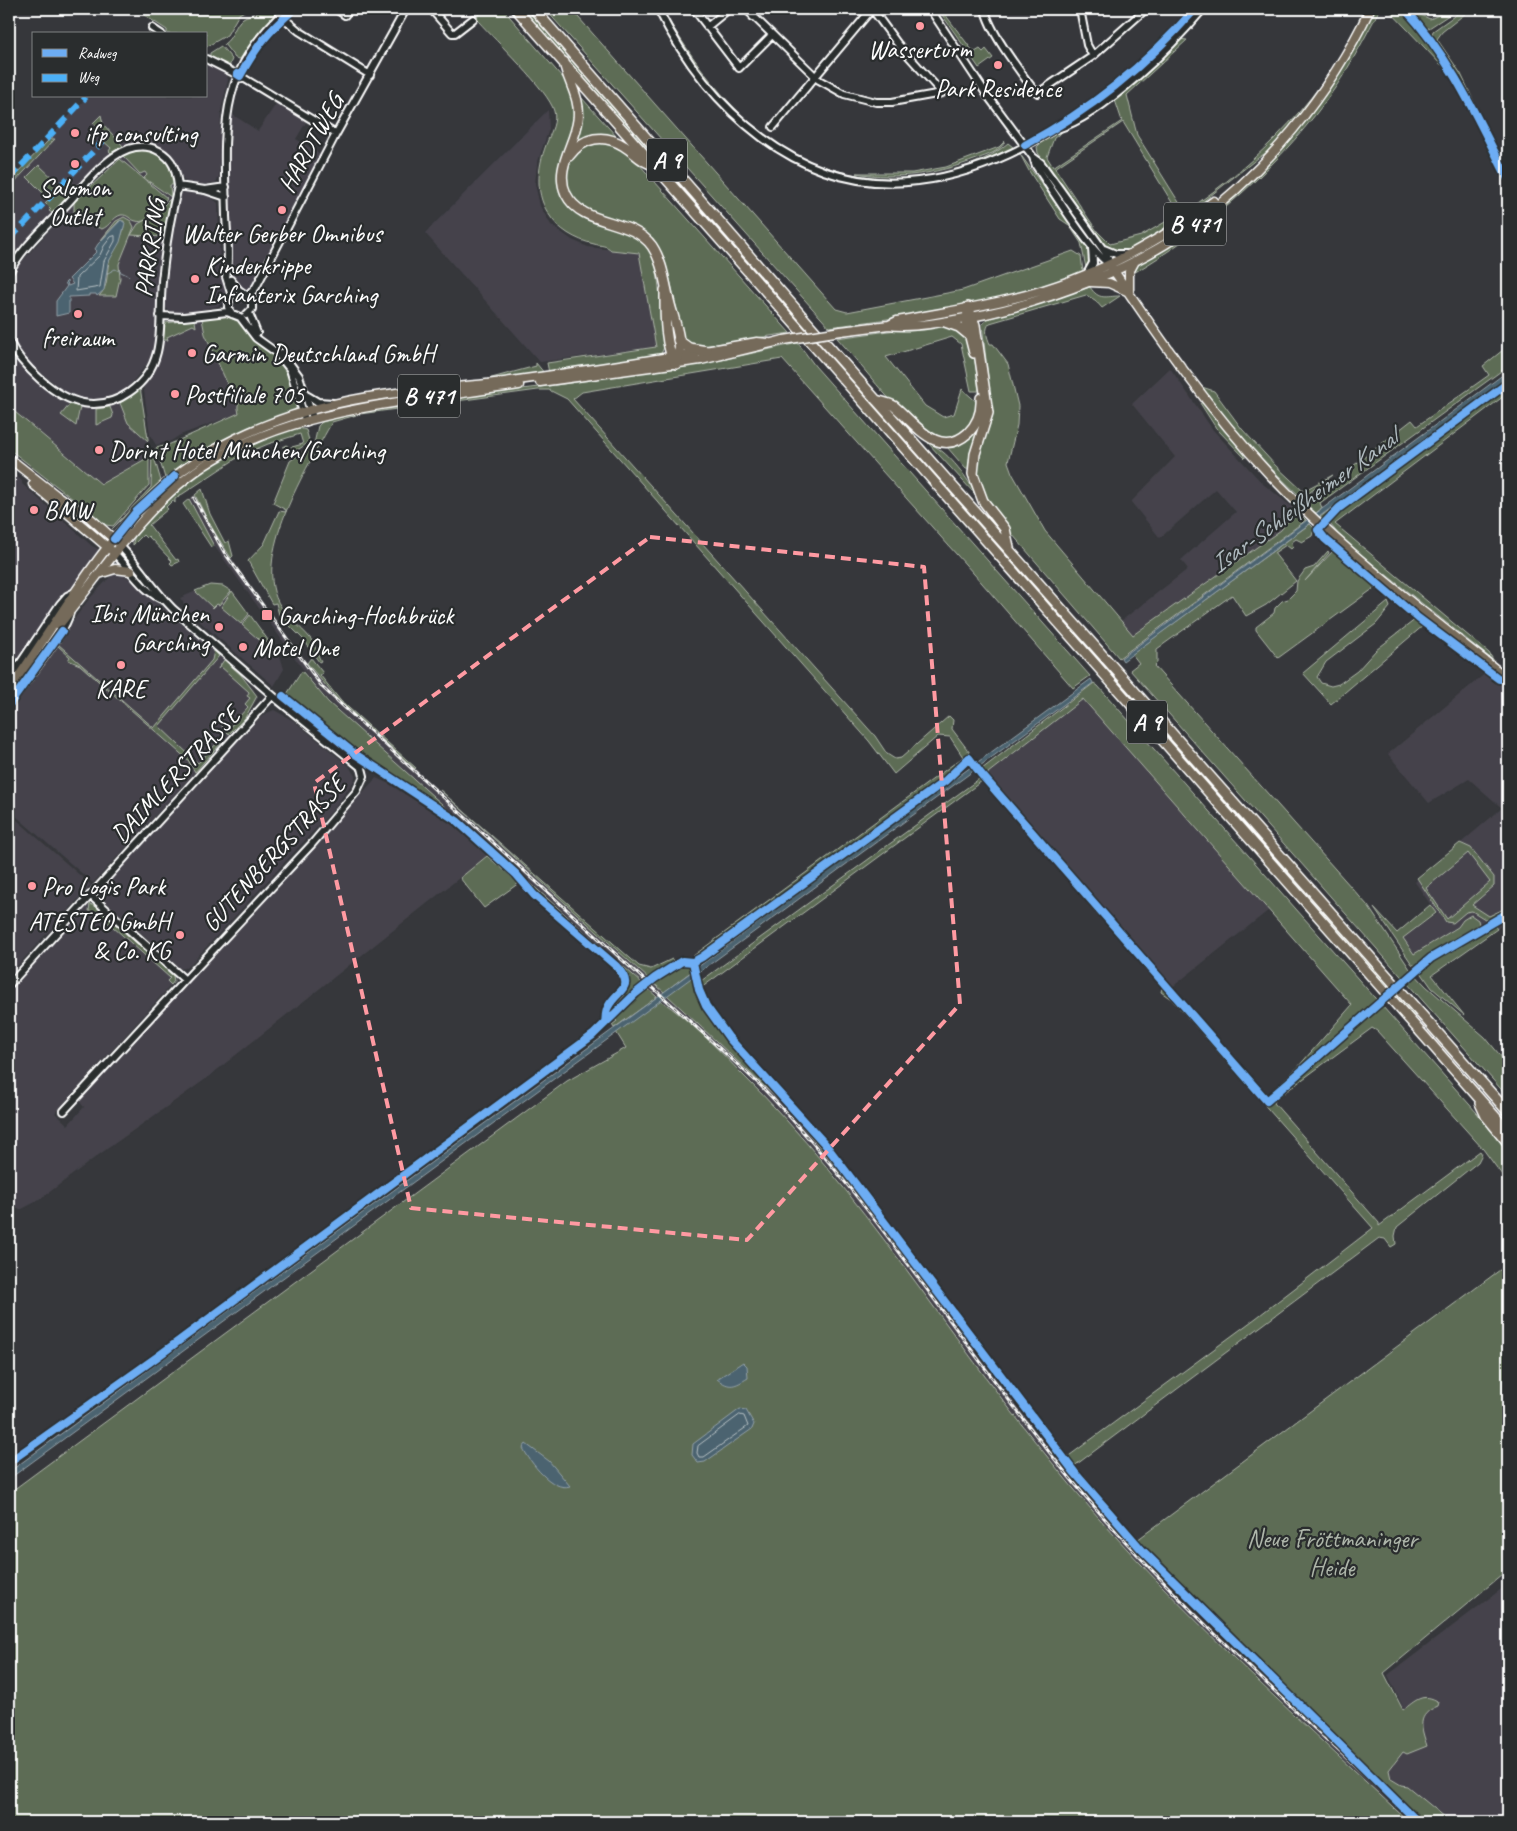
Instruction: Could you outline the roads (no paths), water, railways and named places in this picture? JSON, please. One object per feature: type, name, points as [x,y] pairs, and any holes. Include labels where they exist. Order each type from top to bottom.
[{"type":"highway","name":"A 9","points":[[516,9],[1508,1131]]},
{"type":"highway","name":"A 9","points":[[534,9],[876,400],[1508,1112]]},
{"type":"highway","points":[[564,62],[567,78],[578,99],[579,109],[577,126],[564,163],[563,184],[570,201],[592,216],[625,226],[645,238],[656,254],[678,340],[676,359]]},
{"type":"highway","points":[[564,163],[579,145],[595,138],[603,138],[614,140],[626,147],[641,161],[654,165]]},
{"type":"highway","points":[[666,290],[665,313],[676,359]]},
{"type":"highway","points":[[968,307],[988,414],[974,454],[973,474],[983,501],[1005,530],[1010,549]]},
{"type":"highway","points":[[876,400],[892,405],[919,431],[930,438],[950,442],[965,436],[979,419],[981,409],[980,388],[970,336],[970,317]]},
{"type":"highway","points":[[946,322],[959,327],[970,336]]},
{"type":"highway","points":[[678,340],[688,348],[706,351]]},
{"type":"highway","points":[[1476,1094],[1486,1116],[1508,1143]]},
{"type":"main road","name":"B 471","points":[[48,636],[161,501],[202,466],[249,441],[309,422],[393,401],[676,359],[728,355],[769,343],[841,331],[889,325],[946,322],[1014,307],[1112,268],[1135,256],[1193,217],[1264,161],[1291,132],[1329,82],[1370,9]]},
{"type":"main road","points":[[1128,292],[1128,272],[1135,256]]},
{"type":"main road","points":[[1112,268],[1202,397],[1256,460],[1320,523],[1508,679]]},
{"type":"main road","name":"B 471","points":[[889,325],[897,321],[1030,294],[1087,278]]},
{"type":"main road","points":[[1087,278],[1108,283],[1128,292]]},
{"type":"main road","name":"B 471","points":[[676,359],[706,351],[757,342],[769,343]]},
{"type":"main road","name":"B 471","points":[[9,690],[114,539],[152,497],[198,460],[245,435],[307,412],[338,404],[384,394],[545,379]]},
{"type":"main road","points":[[9,458],[115,554]]},
{"type":"main road","points":[[9,464],[52,496],[90,517],[121,547]]},
{"type":"main road","points":[[99,574],[115,569],[131,571]]},
{"type":"street","points":[[287,9],[257,39],[237,74],[228,108],[226,278],[232,314],[240,317],[256,338],[278,353],[290,369],[309,422]]},
{"type":"street","points":[[336,9],[345,15],[349,9]]},
{"type":"street","name":"HARDTWEG","points":[[246,294],[256,287],[336,134],[406,9]]},
{"type":"street","points":[[431,9],[454,34],[473,19]]},
{"type":"street","points":[[658,9],[712,90],[743,123],[767,143],[788,155],[829,172],[884,182],[918,181],[988,162],[1054,130],[1158,58],[1203,9]]},
{"type":"street","points":[[694,9],[739,68],[772,36]]},
{"type":"street","points":[[707,27],[729,9]]},
{"type":"street","points":[[746,9],[772,36],[815,75],[819,80],[835,90],[876,102],[909,101],[926,95],[942,93],[897,43],[872,9],[815,75],[773,127]]},
{"type":"street","points":[[753,16],[761,9]]},
{"type":"street","points":[[930,9],[985,92],[1025,145],[1033,157],[1036,166],[1102,259],[1112,268]]},
{"type":"street","points":[[985,9],[988,18],[1009,54],[1033,89],[1038,93],[1093,56],[1146,9]]},
{"type":"street","points":[[1080,9],[1087,45],[1093,56]]},
{"type":"street","points":[[1114,90],[1195,9]]},
{"type":"street","points":[[280,15],[299,31],[370,75]]},
{"type":"street","points":[[152,28],[158,32]]},
{"type":"street","points":[[208,60],[237,74],[336,134]]},
{"type":"street","points":[[926,95],[934,83]]},
{"type":"street","name":"PARKRING","points":[[9,273],[18,258],[47,225],[120,153],[138,146],[151,147],[162,153],[173,164],[178,186],[164,259],[157,354],[145,376],[126,394],[114,402],[102,404],[73,401],[26,366],[9,341]]},
{"type":"street","points":[[1033,157],[1041,163],[1103,249],[1112,268]]},
{"type":"street","name":"PARKRING","points":[[178,186],[205,190],[226,197]]},
{"type":"street","name":"PARKRING","points":[[205,190],[226,187]]},
{"type":"street","points":[[1087,278],[1093,263],[1091,244]]},
{"type":"street","points":[[1103,249],[1116,254],[1135,256]]},
{"type":"street","points":[[227,273],[234,286],[246,294],[253,304],[249,313],[240,317]]},
{"type":"street","points":[[230,299],[246,294]]},
{"type":"street","name":"PARKRING","points":[[213,313],[230,299]]},
{"type":"street","name":"PARKRING","points":[[160,316],[184,317],[227,312],[232,314]]},
{"type":"street","points":[[249,313],[259,336],[282,352],[294,366],[307,395],[307,412]]},
{"type":"street","points":[[307,395],[318,402],[338,404]]},
{"type":"street","name":"DAIMLERSTRASSE","points":[[121,547],[149,583],[161,593],[164,600]]},
{"type":"street","name":"DAIMLERSTRASSE","points":[[9,984],[272,696],[164,600],[156,597],[115,554]]},
{"type":"street","points":[[9,680],[60,604],[67,596],[77,590]]},
{"type":"street","points":[[9,705],[62,631],[70,617],[70,611]]},
{"type":"street","name":"GUTENBERGSTRASSE","points":[[64,1111],[312,844],[362,783],[364,776],[362,768],[272,696]]},
{"type":"street","points":[[90,895],[185,980]]},
{"type":"water","points":[[121,220],[125,223],[120,242],[108,263],[104,290],[97,296],[96,294],[89,294],[89,296],[69,297],[69,313],[56,316],[56,301],[67,286],[65,283],[67,281],[68,286],[73,284],[69,279],[97,251],[95,249],[98,244]]},
{"type":"water","points":[[1508,371],[1508,378],[1123,661],[1121,658]]},
{"type":"water","points":[[1091,679],[1093,683],[9,1479],[9,1472]]},
{"type":"water","points":[[743,1362],[747,1366],[748,1378],[732,1385],[717,1379]]},
{"type":"water","points":[[740,1409],[746,1410],[754,1424],[752,1429],[705,1462],[698,1463],[692,1455],[693,1444]]},
{"type":"water","points":[[526,1444],[549,1461],[570,1486],[556,1485],[542,1474],[523,1448]]},
{"type":"waterway","points":[[108,273],[115,269],[129,276]]},
{"type":"railway","points":[[194,498],[224,552],[323,688],[760,1085],[840,1176],[915,1273],[1023,1419],[1101,1515],[1187,1606],[1232,1650],[1415,1822]]},
{"type":"place","name":"Wasserturm","points":[[920,26]]},
{"type":"place","name":"Park Residence","points":[[998,65]]},
{"type":"place","name":"ifp consulting","points":[[75,133]]},
{"type":"place","name":"Salomon Outlet","points":[[75,164]]},
{"type":"place","name":"Walter Gerber Omnibus","points":[[282,210]]},
{"type":"place","name":"Kinderkrippe Infanterix Garching","points":[[195,279]]},
{"type":"place","name":"freiraum","points":[[78,314]]},
{"type":"place","name":"Garmin Deutschland GmbH","points":[[192,353]]},
{"type":"place","name":"Postfiliale 705","points":[[175,394]]},
{"type":"place","name":"Dorint Hotel München/Garching","points":[[99,450]]},
{"type":"place","name":"BMW","points":[[34,510]]},
{"type":"place","name":"Garching-Hochbrück","points":[[267,615]]},
{"type":"place","name":"Ibis München Garching","points":[[219,627]]},
{"type":"place","name":"Motel One","points":[[243,647]]},
{"type":"place","name":"KARE","points":[[121,665]]},
{"type":"place","name":"Pro Logis Park","points":[[32,886]]},
{"type":"place","name":"ATESTEO GmbH & Co. KG","points":[[180,935]]},
{"type":"water label","name":"Isar-Schleißheimer Kanal","points":[[1303,501]]},
{"type":"park label","name":"Neue Fröttmaninger Heide","points":[[1332,1552]]}]
